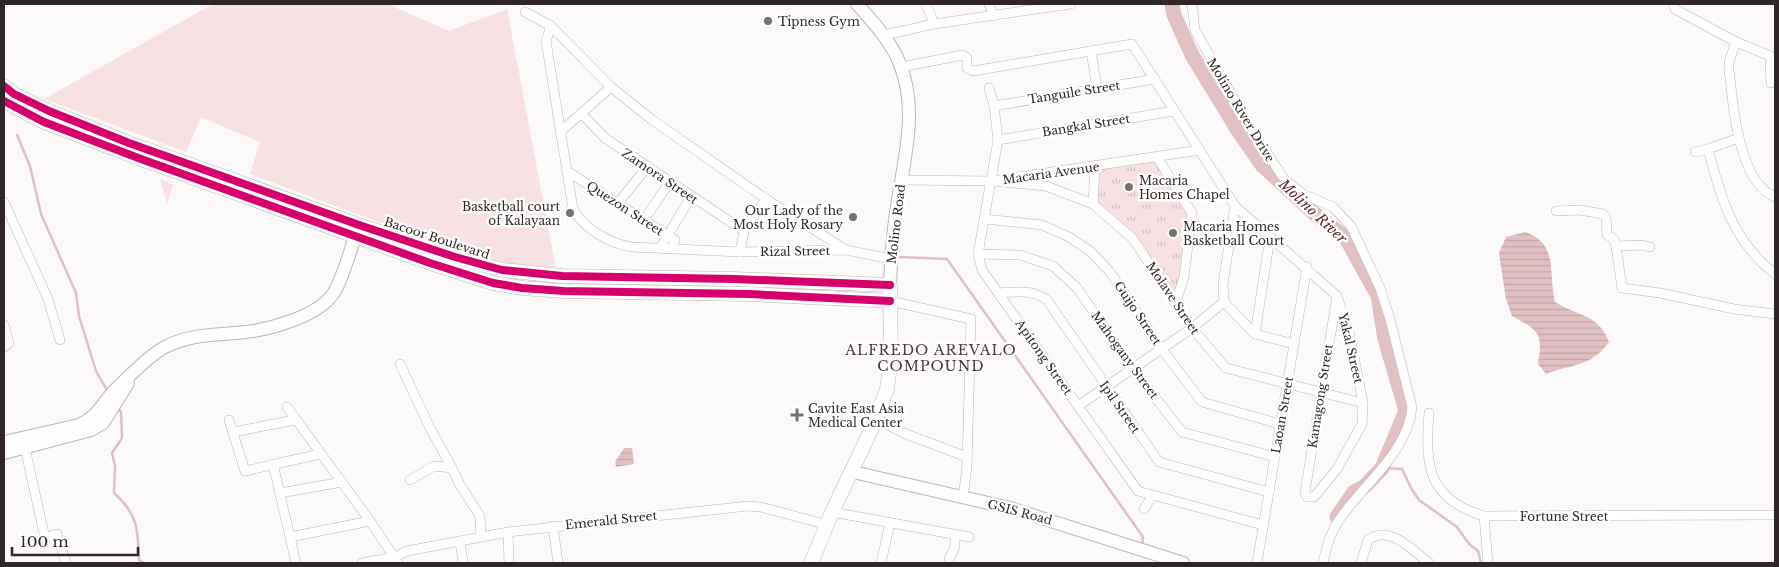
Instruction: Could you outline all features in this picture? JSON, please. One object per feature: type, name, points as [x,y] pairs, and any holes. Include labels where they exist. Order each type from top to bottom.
[{"type":"main road","name":"Molino Road","points":[[811,563],[876,419],[887,390],[891,358],[890,259],[909,120],[906,87],[901,67],[884,35],[857,4]]},
{"type":"main road","name":"Bacoor Boulevard","points":[[8,96],[357,230],[447,269],[493,283],[522,288],[564,291],[827,296],[890,301]]},
{"type":"main road","name":"Bacoor Boulevard","points":[[357,230],[523,274],[890,285]]},
{"type":"main road","points":[[4,453],[91,430],[103,423],[109,406],[119,391],[133,374],[165,347],[197,336],[259,331],[282,325],[325,302],[335,291],[357,230]]},
{"type":"main road","points":[[522,288],[523,274]]},
{"type":"main road","points":[[4,442],[79,425],[109,406]]},
{"type":"main road","name":"GSIS Road","points":[[853,472],[1010,508],[1161,560],[1184,563]]},
{"type":"street","points":[[926,4],[934,24]]},
{"type":"street","points":[[989,4],[994,16]]},
{"type":"street","points":[[884,35],[934,24],[1071,4]]},
{"type":"street","name":"Molino River Drive","points":[[1192,4],[1195,30],[1271,161],[1285,180],[1303,194],[1333,207],[1351,226],[1380,288],[1390,319],[1412,407],[1411,419],[1391,458],[1339,520],[1328,544],[1323,563]]},
{"type":"street","points":[[1674,4],[1675,9],[1736,42],[1772,58],[1772,83]]},
{"type":"street","name":"Rizal Street","points":[[525,12],[551,26],[611,87],[651,119],[766,199],[846,250]]},
{"type":"street","name":"Rizal Street","points":[[551,26],[546,41],[573,209],[579,221],[618,245],[740,252],[846,250]]},
{"type":"street","points":[[1736,42],[1729,65],[1734,112],[1741,151],[1752,173],[1766,191],[1775,197]]},
{"type":"street","name":"Yakal Street","points":[[1091,52],[1132,44],[1236,206],[1270,237],[1307,266],[1337,296],[1350,336],[1363,403],[1362,424],[1337,468],[1314,497],[1307,497]]},
{"type":"street","points":[[901,67],[963,55],[967,58],[967,68],[974,71],[1091,52],[1097,89]]},
{"type":"street","name":"Tanguile Street","points":[[994,106],[1155,79]]},
{"type":"street","points":[[560,132],[611,87]]},
{"type":"street","points":[[978,254],[998,140],[994,106],[989,88]]},
{"type":"street","name":"Bangkal Street","points":[[998,140],[1174,111]]},
{"type":"street","name":"Zamora Street","points":[[582,114],[605,138],[669,183],[744,231]]},
{"type":"street","points":[[1695,152],[1739,138]]},
{"type":"street","points":[[1708,149],[1716,179],[1739,237],[1750,251],[1775,274]]},
{"type":"street","name":"Macaria Avenue","points":[[901,180],[992,181],[1200,150]]},
{"type":"street","points":[[1157,157],[1192,213],[1184,277],[1176,302]]},
{"type":"street","points":[[618,203],[647,167]]},
{"type":"street","points":[[1093,204],[1095,167]]},
{"type":"street","name":"Quezon Street","points":[[567,171],[675,240],[672,248]]},
{"type":"street","name":"Molave Street","points":[[992,181],[1046,186],[1093,204],[1133,239],[1192,328],[1226,368],[1363,403]]},
{"type":"street","points":[[644,220],[669,183]]},
{"type":"street","points":[[660,248],[691,197]]},
{"type":"street","points":[[740,252],[744,231],[766,199]]},
{"type":"street","points":[[4,202],[48,299],[60,340]]},
{"type":"street","points":[[1236,206],[1223,284],[1224,302],[1255,334],[1294,344]]},
{"type":"street","points":[[1556,210],[1580,210],[1603,214],[1606,218],[1607,235],[1614,239],[1616,246],[1622,288],[1660,293],[1734,309],[1775,314]]},
{"type":"street","name":"Guijo Street","points":[[985,219],[1042,225],[1069,237],[1090,251],[1110,272],[1161,348],[1202,402],[1280,424]]},
{"type":"street","points":[[1255,334],[1270,237]]},
{"type":"street","points":[[1616,246],[1642,245],[1650,247]]},
{"type":"street","points":[[846,250],[890,259]]},
{"type":"street","name":"Apitong Street","points":[[978,254],[982,270],[1134,487],[1152,496],[1263,525]]},
{"type":"street","name":"Mahogany Street","points":[[978,254],[1032,257],[1063,272],[1077,288],[1133,369],[1182,432],[1275,457]]},
{"type":"street","name":"Laoan Street","points":[[1257,563],[1307,266]]},
{"type":"street","name":"Ipil Street","points":[[999,293],[1036,293],[1047,300],[1159,462],[1269,492]]},
{"type":"street","name":"Kamagong Street","points":[[1307,497],[1305,492],[1337,296]]},
{"type":"street","points":[[890,301],[971,319],[967,457],[963,498]]},
{"type":"street","points":[[1078,406],[1192,328],[1224,302]]},
{"type":"street","points":[[4,325],[6,345]]},
{"type":"street","points":[[400,364],[430,428],[460,485],[480,516],[481,537]]},
{"type":"street","points":[[287,407],[396,560]]},
{"type":"street","name":"Fortune Street","points":[[1429,413],[1426,450],[1434,484],[1447,497],[1471,512],[1484,516],[1775,515]]},
{"type":"street","points":[[876,419],[906,434],[967,457]]},
{"type":"street","points":[[229,420],[245,471],[320,454]]},
{"type":"street","points":[[234,432],[295,420]]},
{"type":"street","points":[[25,448],[45,538],[57,534],[66,563]]},
{"type":"street","points":[[273,464],[296,563]]},
{"type":"street","points":[[410,480],[434,466],[452,468]]},
{"type":"street","points":[[280,493],[342,482]]},
{"type":"street","points":[[1144,509],[1152,496]]},
{"type":"street","name":"Emerald Street","points":[[362,563],[396,560],[407,551],[508,532],[748,506],[830,518],[890,523],[969,537]]},
{"type":"street","points":[[1484,516],[1488,563]]},
{"type":"street","points":[[290,537],[370,521]]},
{"type":"street","points":[[881,563],[890,523]]},
{"type":"street","points":[[553,526],[558,563]]},
{"type":"street","points":[[508,532],[509,563]]},
{"type":"street","points":[[949,559],[955,547],[955,535]]},
{"type":"street","points":[[1361,563],[1365,547],[1374,536],[1390,535],[1429,563]]},
{"type":"street","points":[[460,540],[462,563]]},
{"type":"green space","points":[[213,4],[387,4],[449,31],[507,9],[556,269],[519,265],[463,254],[250,174],[260,142],[201,117],[186,152],[44,99]]},
{"type":"green space","points":[[1155,159],[1189,213],[1183,276],[1176,298],[1135,238],[1094,204],[1096,170]]},
{"type":"green space","points":[[160,179],[173,185],[167,204]]},
{"type":"shaded area","points":[[1525,232],[1536,237],[1548,252],[1555,302],[1593,321],[1599,326],[1609,342],[1588,361],[1546,374],[1538,364],[1540,345],[1537,334],[1528,325],[1512,316],[1506,299],[1499,253],[1506,237]]},
{"type":"shaded area","points":[[624,448],[632,448],[634,464],[616,467],[615,462]]},
{"type":"waterway","name":"Molino River","points":[[1172,4],[1174,15],[1192,55],[1239,132],[1262,165],[1315,214],[1346,238],[1378,296],[1385,339],[1406,411],[1382,468],[1365,486],[1354,492],[1337,517]]},
{"type":"waterway","points":[[17,135],[30,166],[41,214],[76,293],[79,316],[96,371],[108,392]]},
{"type":"waterway","points":[[899,257],[947,259],[1143,537],[1142,546]]},
{"type":"waterway","points":[[118,408],[121,412],[122,438],[112,453],[115,466],[114,493],[128,508],[132,516],[137,531],[139,560],[144,563]]},
{"type":"waterway","points":[[1385,468],[1402,469],[1419,500],[1457,527],[1469,544],[1478,551],[1481,563]]},
{"type":"cycle path","points":[[4,86],[14,94],[49,111],[129,143],[359,225],[455,257],[502,270],[562,276],[734,279],[890,285]]},
{"type":"cycle path","points":[[4,101],[44,122],[141,159],[430,263],[493,283],[522,288],[564,291],[749,294],[890,301]]},
{"type":"place","name":"Tipness Gym","points":[[768,21]]},
{"type":"place","name":"Macaria Homes Chapel","points":[[1129,187]]},
{"type":"place","name":"Basketball court of Kalayaan","points":[[570,213]]},
{"type":"place","name":"Our Lady of the Most Holy Rosary","points":[[853,217]]},
{"type":"place","name":"Macaria Homes Basketball Court","points":[[1173,233]]},
{"type":"place","name":"Cavite East Asia Medical Center","points":[[797,415]]},
{"type":"district","name":"ALFREDO AREVALO COMPOUND","points":[[931,358]]}]
